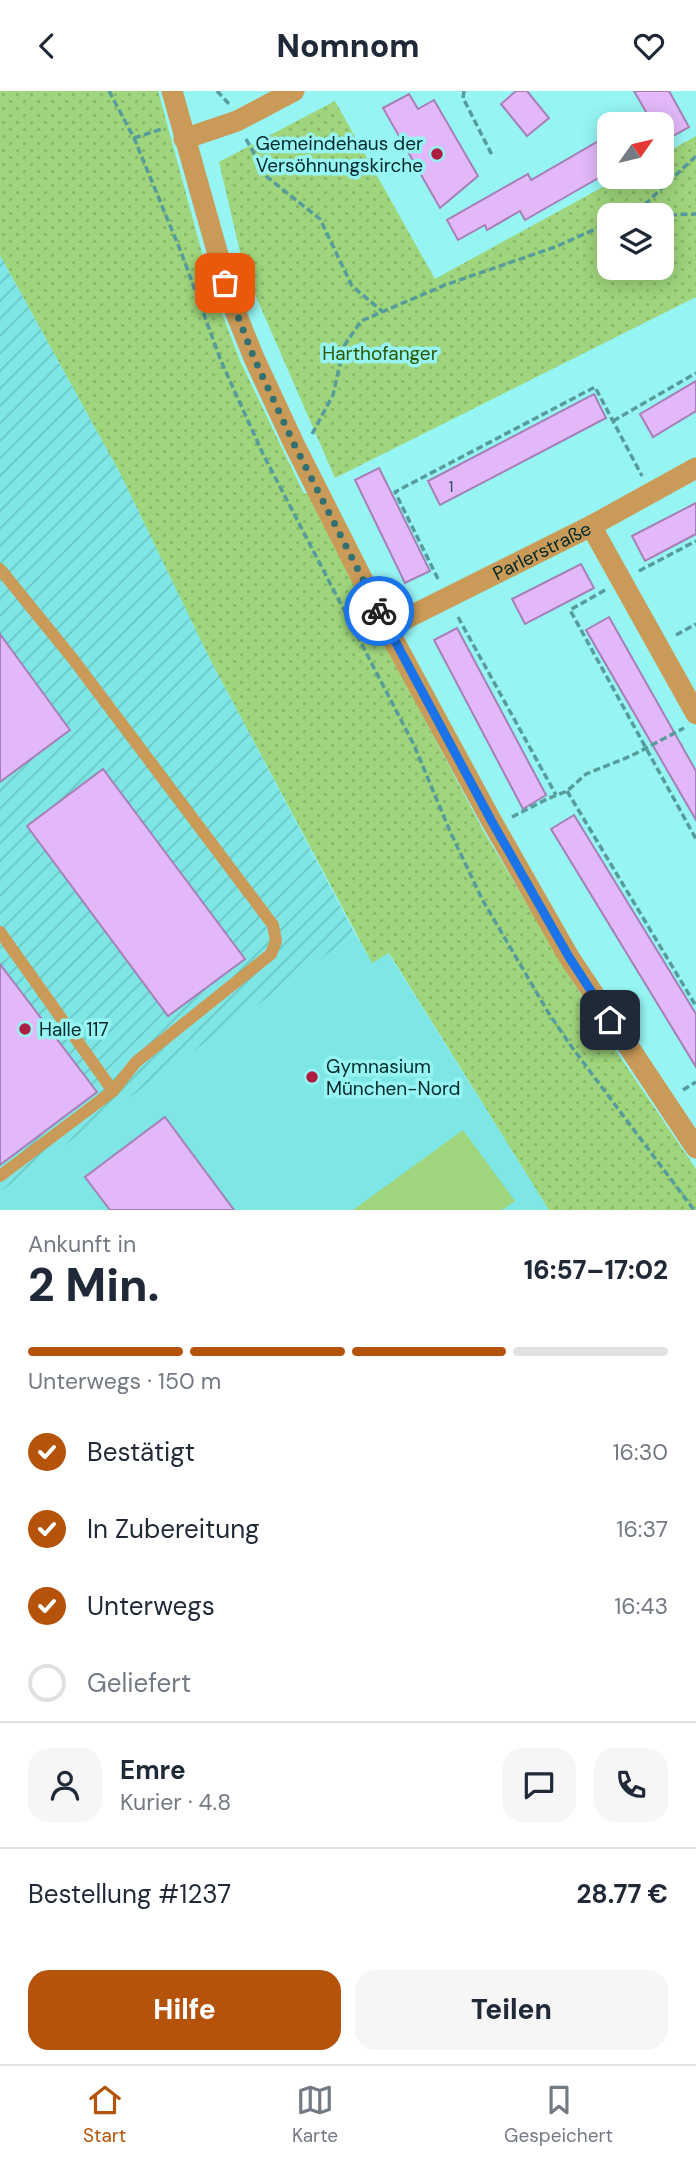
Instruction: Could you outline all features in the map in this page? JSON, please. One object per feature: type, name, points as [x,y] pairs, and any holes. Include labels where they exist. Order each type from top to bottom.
[{"type":"street","points":[[172,91],[230,301],[294,444],[387,628],[569,957],[696,1148]]},
{"type":"street","points":[[182,131],[237,121],[294,91]]},
{"type":"street","name":"Parlerstraße","points":[[387,628],[591,526],[696,468]]},
{"type":"street","points":[[591,526],[622,581],[691,721]]},
{"type":"lane","points":[[0,569],[87,677],[273,925],[276,941],[271,954],[136,1062],[113,1091],[0,1176]]},
{"type":"lane","points":[[0,932],[113,1091]]},
{"type":"path","points":[[109,91],[134,138],[181,252],[221,361],[262,454],[414,745],[482,899],[570,1047],[694,1210]]},
{"type":"path","points":[[464,91],[463,98],[493,157]]},
{"type":"path","points":[[237,121],[267,177],[320,219],[352,286],[383,312]]},
{"type":"path","points":[[134,138],[182,131]]},
{"type":"path","points":[[646,203],[696,156]]},
{"type":"path","points":[[674,215],[696,214]]},
{"type":"path","points":[[310,438],[332,395],[344,347],[361,321],[445,285],[555,247],[597,228]]},
{"type":"path","points":[[613,421],[696,373]]},
{"type":"path","points":[[556,795],[448,599],[395,492],[595,387],[651,493]]},
{"type":"path","points":[[696,541],[570,610],[696,839]]},
{"type":"path","points":[[495,827],[568,791],[586,773],[646,748],[691,721]]},
{"type":"path","points":[[568,791],[696,1006]]},
{"type":"shaded area","points":[[0,255],[120,473],[211,661],[355,934],[0,1192]]},
{"type":"shaded area","name":"Gymnasium München-Nord","points":[[355,934],[372,962],[388,953],[549,1210],[0,1210],[0,1192]]},
{"type":"green space","points":[[0,91],[158,91],[210,282],[240,361],[304,494],[310,492],[374,624],[484,832],[601,1029],[696,1169],[696,1210],[549,1210],[389,953],[372,963],[211,661],[120,473],[0,255]]},
{"type":"green space","name":"Harthofanger","points":[[335,101],[435,279],[599,189],[674,189],[674,148],[696,136],[696,297],[335,478],[244,269],[219,162]]},
{"type":"green space","points":[[463,1130],[515,1201],[502,1210],[353,1210]]},
{"type":"building","points":[[516,91],[527,91],[549,118],[527,136],[501,104]]},
{"type":"building","points":[[634,91],[669,91],[689,127],[674,135],[674,112],[646,112]]},
{"type":"building","points":[[409,94],[418,109],[434,100],[478,176],[440,208],[383,108]]},
{"type":"building","points":[[597,142],[597,179],[525,220],[520,211],[487,230],[485,225],[458,240],[447,220],[528,174],[531,180]]},
{"type":"building","points":[[696,381],[696,411],[653,437],[640,414]]},
{"type":"building","points":[[594,394],[606,418],[440,505],[428,481]]},
{"type":"building","points":[[379,468],[430,571],[405,583],[355,480]]},
{"type":"building","points":[[696,503],[696,534],[645,561],[632,536]]},
{"type":"building","points":[[581,564],[594,588],[525,624],[512,599]]},
{"type":"building","points":[[609,617],[696,771],[696,820],[586,630]]},
{"type":"building","points":[[457,628],[546,795],[523,809],[434,640]]},
{"type":"building","points":[[0,634],[70,730],[0,782]]},
{"type":"building","points":[[103,769],[245,959],[168,1016],[27,826]]},
{"type":"building","points":[[574,815],[696,1014],[696,1067],[551,829]]},
{"type":"building","name":"Halle 117","points":[[0,964],[97,1092],[0,1165]]},
{"type":"building","points":[[165,1117],[234,1210],[110,1210],[85,1177]]},
{"type":"way so far","points":[[225,283],[254,358],[294,444],[379,611]]},
{"type":"place","name":"Gemeindehaus der Versöhnungskirche","points":[[437,154]]},
{"type":"place","name":"Halle 117","points":[[25,1029]]},
{"type":"place","name":"Gymnasium München-Nord","points":[[312,1077]]},
{"type":"route","points":[[379,611],[491,820],[569,957],[610,1020]]}]
